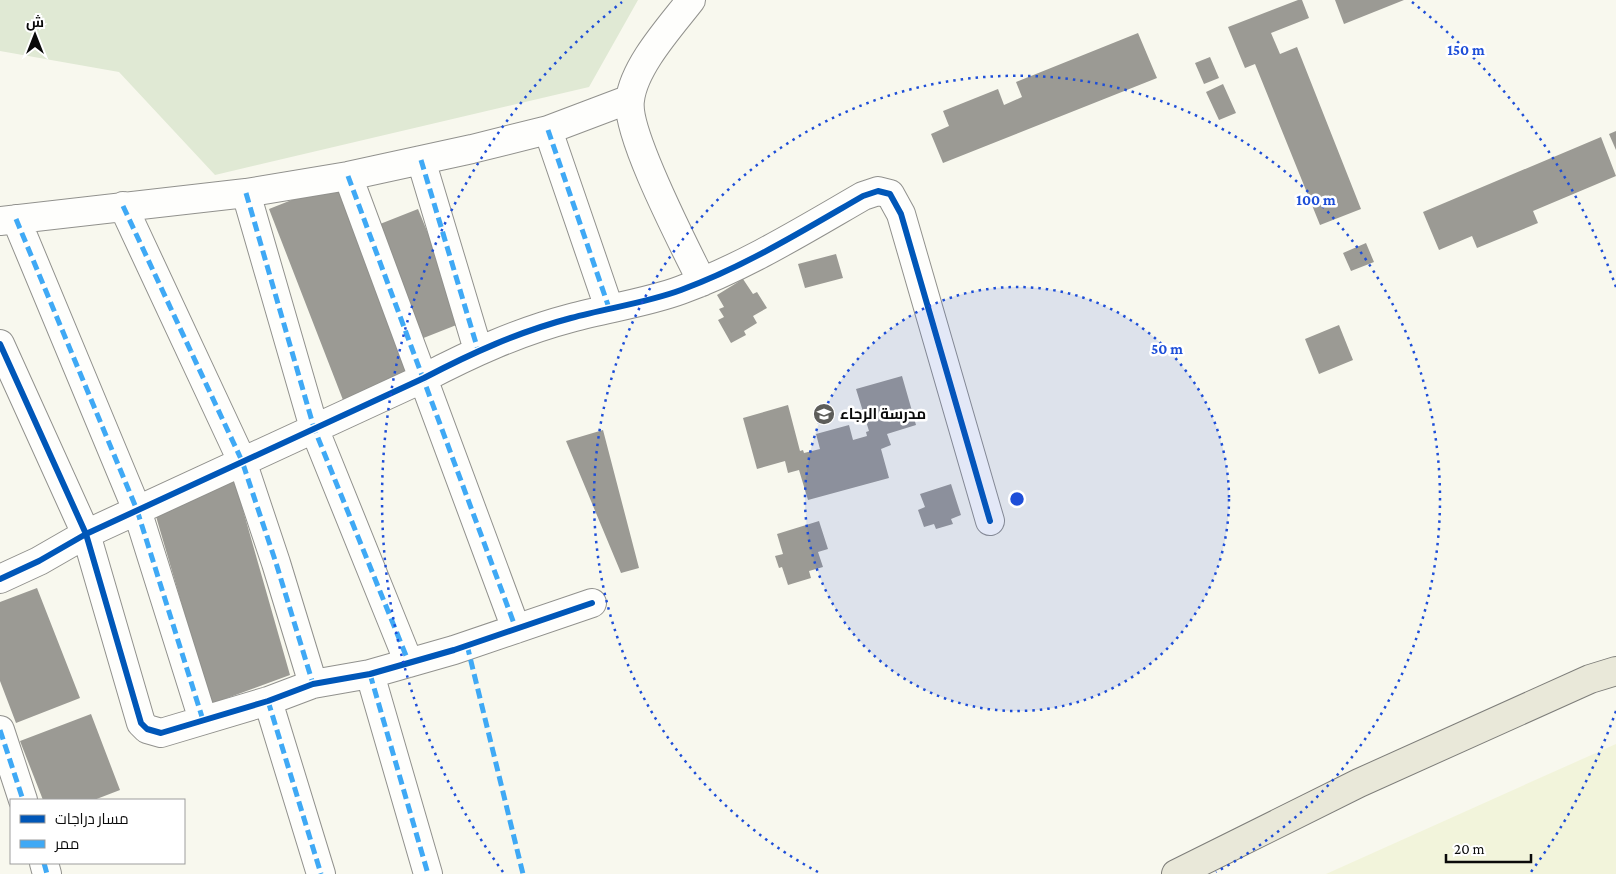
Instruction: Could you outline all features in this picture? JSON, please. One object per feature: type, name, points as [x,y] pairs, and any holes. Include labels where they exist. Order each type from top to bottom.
[{"type":"main road","points":[[1176,874],[1358,783],[1590,679],[1616,671]]},
{"type":"street","points":[[691,0],[654,48],[637,79],[630,99],[633,124],[640,144],[702,282]]},
{"type":"street","points":[[203,720],[137,510],[8,220],[246,193],[348,176],[548,130],[630,99]]},
{"type":"street","points":[[548,130],[609,308]]},
{"type":"street","points":[[421,160],[478,350]]},
{"type":"street","points":[[348,176],[516,629]]},
{"type":"street","points":[[0,579],[39,561],[86,534],[424,378],[478,350],[520,333],[679,291],[702,282],[774,248],[863,196],[878,191],[890,194],[901,214],[990,521]]},
{"type":"street","points":[[246,193],[314,428],[409,663]]},
{"type":"street","points":[[123,206],[242,462],[276,563],[313,684]]},
{"type":"street","points":[[0,344],[86,534],[141,723],[147,729],[161,733],[268,701],[313,684],[370,674],[409,663],[592,603]]},
{"type":"street","points":[[370,674],[428,874]]},
{"type":"street","points":[[268,701],[321,874]]},
{"type":"street","points":[[0,730],[23,799]]},
{"type":"green space","points":[[0,0],[638,0],[589,87],[215,175],[119,72],[0,51]]},
{"type":"green space","points":[[1616,744],[1616,874],[1326,874],[1551,773]]},
{"type":"building","points":[[1302,0],[1309,18],[1271,33],[1280,54],[1297,47],[1361,209],[1320,225],[1255,64],[1245,68],[1228,27]]},
{"type":"building","points":[[1335,0],[1404,0],[1344,24]]},
{"type":"building","points":[[1138,33],[1157,78],[943,163],[931,134],[949,126],[943,111],[998,89],[1004,105],[1022,97],[1016,82]]},
{"type":"building","points":[[1210,57],[1219,78],[1204,84],[1195,63]]},
{"type":"building","points":[[1223,84],[1236,113],[1219,120],[1206,92]]},
{"type":"building","points":[[1616,131],[1616,150],[1609,134]]},
{"type":"building","points":[[1601,137],[1616,176],[1533,211],[1538,223],[1477,248],[1472,236],[1439,250],[1423,212]]},
{"type":"building","points":[[337,182],[411,374],[343,400],[269,209]]},
{"type":"building","points":[[418,209],[464,322],[421,339],[375,226]]},
{"type":"building","points":[[1366,243],[1374,262],[1351,271],[1343,253]]},
{"type":"building","points":[[836,254],[843,278],[805,288],[798,264]]},
{"type":"building","points":[[743,279],[753,294],[757,292],[767,308],[753,316],[757,323],[744,331],[746,335],[731,343],[718,320],[724,317],[719,309],[724,307],[717,295]]},
{"type":"building","points":[[1339,325],[1353,360],[1319,374],[1305,339]]},
{"type":"building","points":[[902,376],[916,425],[887,434],[891,445],[881,449],[889,478],[808,500],[799,470],[788,473],[785,461],[757,469],[743,418],[788,405],[800,451],[803,450],[804,453],[820,449],[816,434],[849,425],[853,440],[867,436],[866,432],[869,431],[856,389]]},
{"type":"building","points":[[603,430],[639,568],[621,573],[566,441]]},
{"type":"building","points":[[233,475],[290,675],[211,704],[155,513]]},
{"type":"building","points":[[951,484],[961,515],[951,519],[953,524],[936,529],[934,524],[924,527],[918,510],[925,507],[920,494]]},
{"type":"building","points":[[819,521],[828,549],[818,552],[823,567],[809,571],[811,578],[788,585],[782,567],[779,568],[775,556],[783,554],[777,534]]},
{"type":"building","points":[[37,588],[80,698],[16,723],[0,681],[0,602]]},
{"type":"building","points":[[91,714],[120,790],[97,799],[43,799],[20,741]]},
{"type":"marked path","points":[[548,130],[609,308]]},
{"type":"marked path","points":[[421,160],[478,350]]},
{"type":"marked path","points":[[348,176],[516,629]]},
{"type":"marked path","points":[[246,193],[314,428],[409,663]]},
{"type":"marked path","points":[[123,206],[242,461],[313,684]]},
{"type":"marked path","points":[[16,219],[137,510],[203,720]]},
{"type":"marked path","points":[[467,645],[523,874]]},
{"type":"marked path","points":[[370,674],[428,874]]},
{"type":"marked path","points":[[268,701],[321,874]]},
{"type":"marked path","points":[[0,730],[23,799]]},
{"type":"marked path","points":[[44,864],[47,874]]},
{"type":"cycle path","points":[[0,579],[39,561],[86,534],[478,352],[551,324],[681,290],[729,270],[774,247],[863,196],[878,191],[890,194],[901,214],[990,521]]},
{"type":"cycle path","points":[[0,344],[86,534],[141,723],[147,729],[161,733],[268,701],[313,684],[370,674],[454,650],[592,603]]},
{"type":"place","name":"مدرسة الرجاء","points":[[824,414]]}]
